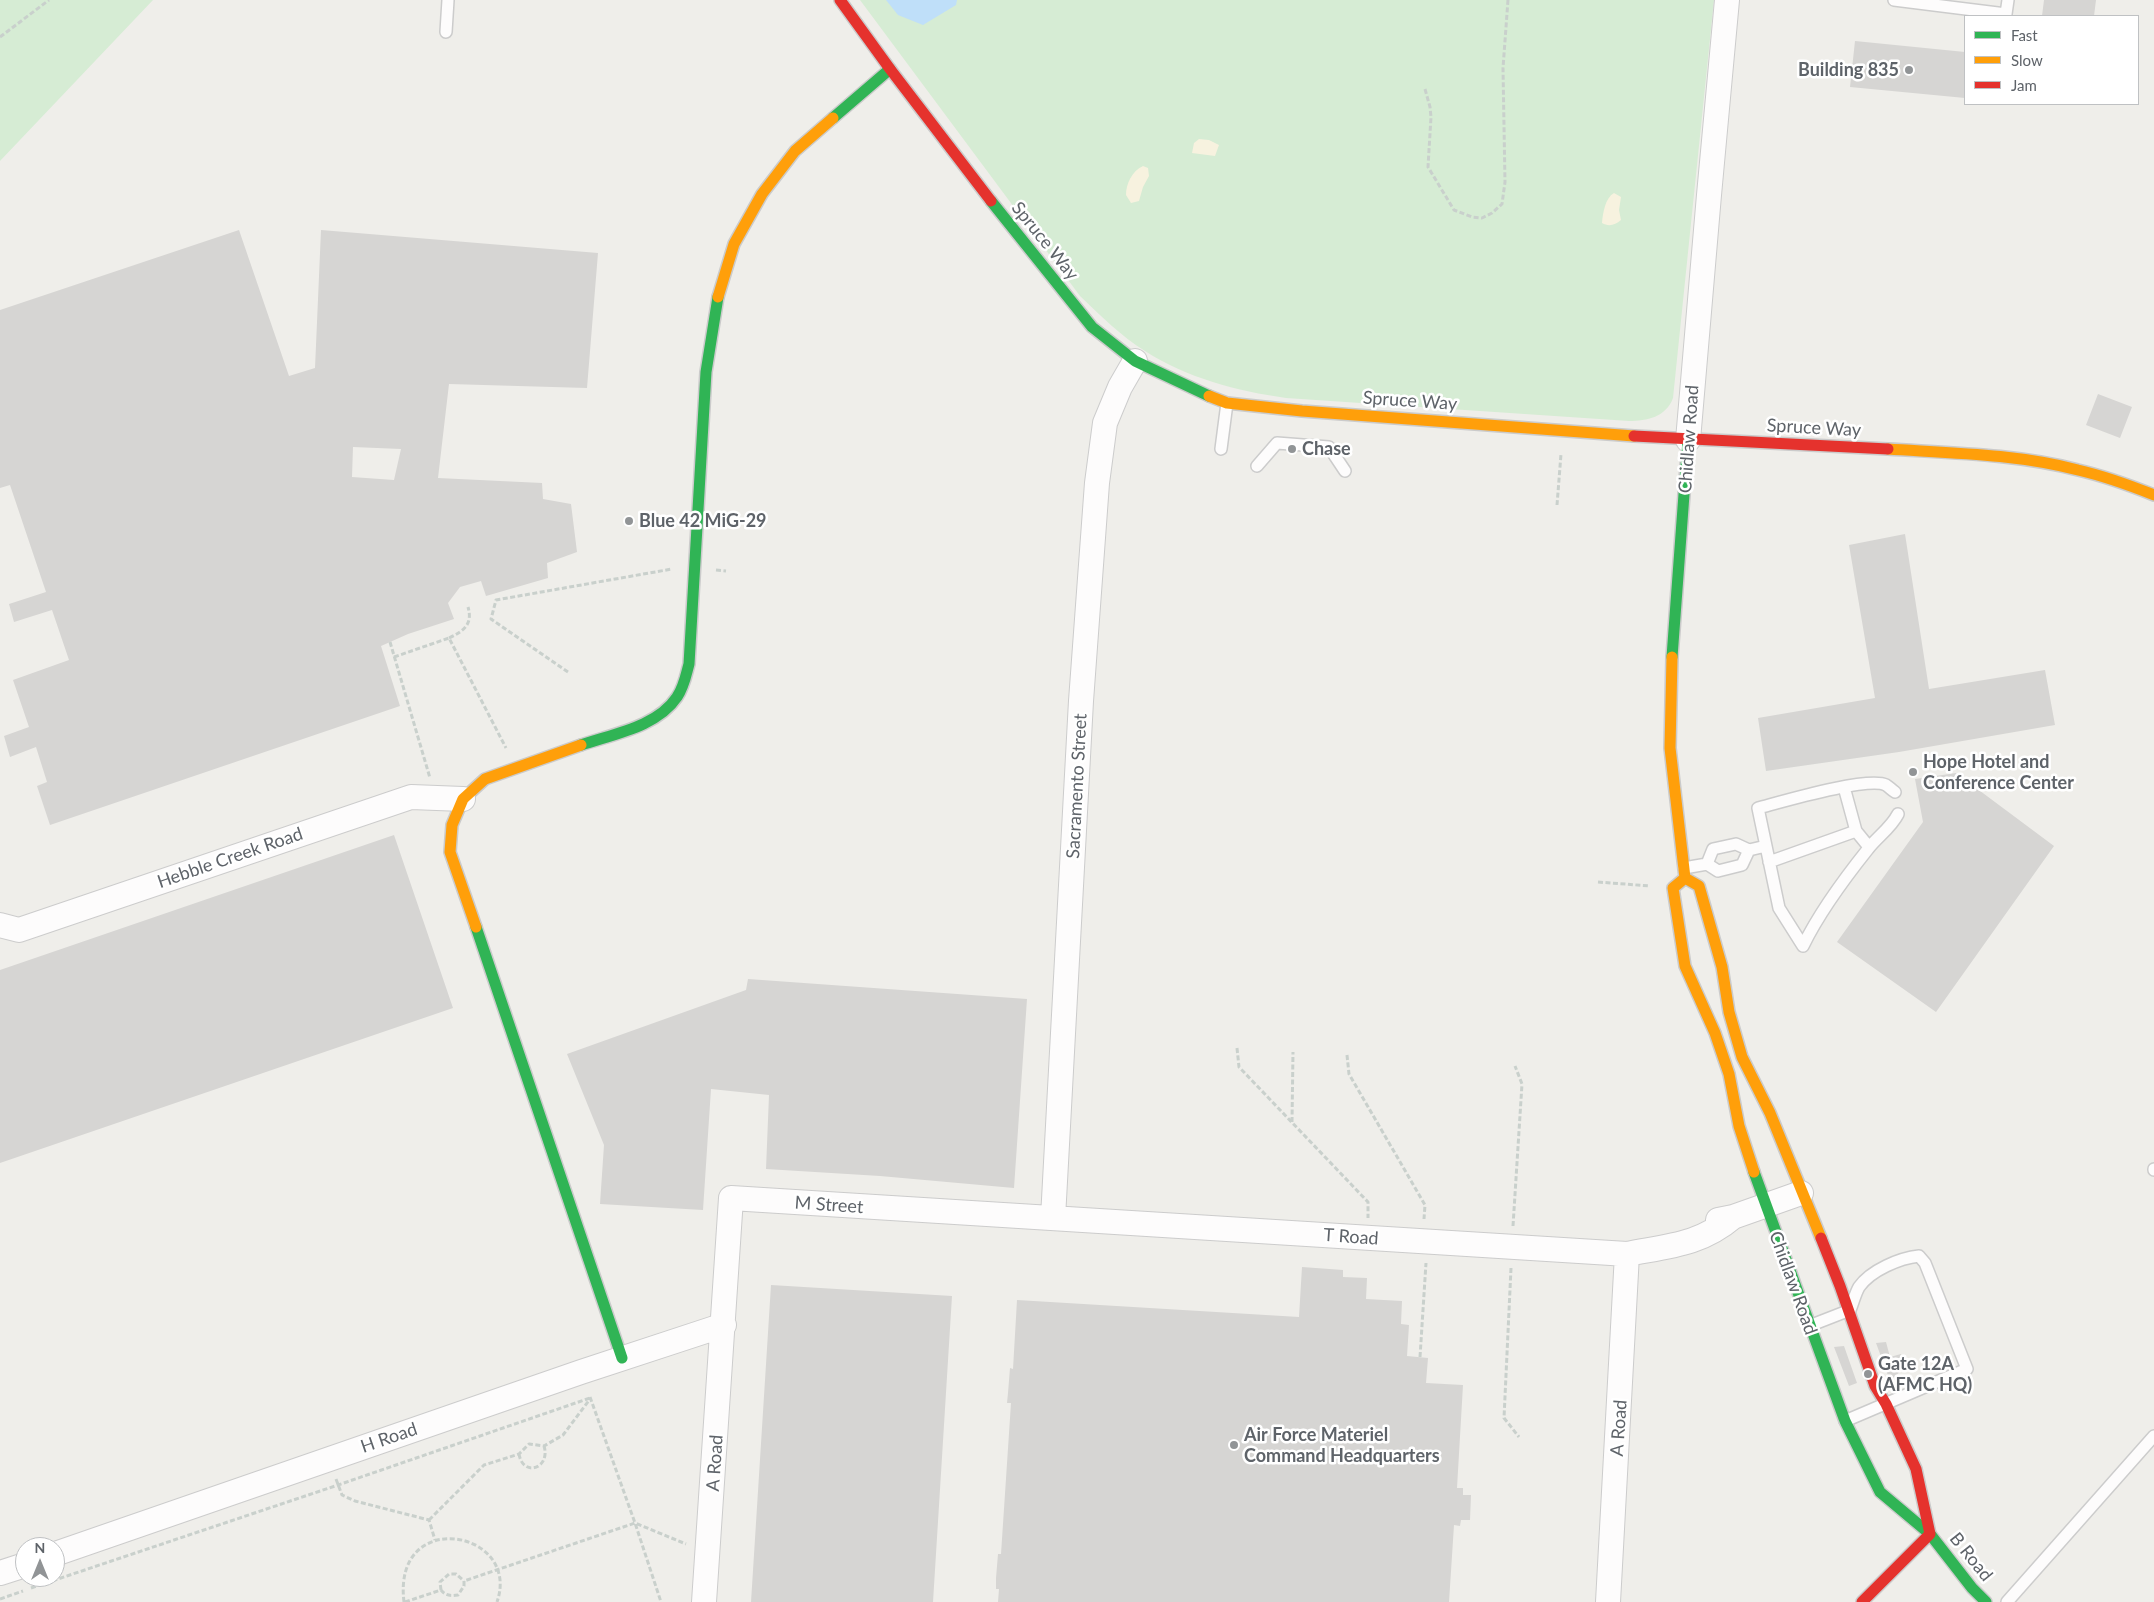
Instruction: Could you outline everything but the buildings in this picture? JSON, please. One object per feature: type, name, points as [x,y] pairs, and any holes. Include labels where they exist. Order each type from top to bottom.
[{"type":"street","name":"Spruce Way","points":[[840,0],[890,69],[1018,236],[1092,327],[1136,361],[1191,389],[1227,403],[1302,411],[1688,440],[1801,444],[1968,455],[2035,462],[2076,469],[2113,480],[2154,496]]},
{"type":"street","name":"Chidlaw Road","points":[[1728,0],[1709,195],[1673,634],[1670,748],[1684,873],[1673,888],[1685,966],[1715,1033],[1729,1074],[1739,1126],[1765,1206],[1808,1326],[1845,1421],[1880,1492],[1930,1534]]},
{"type":"street","points":[[622,1358],[450,852],[452,825],[463,799],[486,779],[648,722],[668,709],[682,691],[689,664],[693,569],[706,372],[715,305],[734,244],[762,194],[794,151],[890,69]]},
{"type":"street","name":"Sacramento Street","points":[[1053,1218],[1081,701],[1096,483],[1105,423],[1120,387],[1136,361]]},
{"type":"street","name":"Hebble Creek Road","points":[[10,928],[411,796],[463,799]]},
{"type":"street","points":[[1684,873],[1699,886],[1722,967],[1729,1012],[1742,1057],[1770,1113],[1850,1310],[1868,1333],[1885,1383],[1886,1404],[1916,1470],[1930,1534],[1862,1602]]},
{"type":"street","points":[[1638,1252],[1666,1238],[1713,1220],[1733,1218],[1801,1193]]},
{"type":"street","name":"M Street","points":[[724,1324],[731,1198],[1053,1218]]},
{"type":"street","name":"T Road","points":[[1053,1218],[1425,1242],[1638,1252]]},
{"type":"street","name":"A Road","points":[[1608,1602],[1638,1252]]},
{"type":"street","name":"H Road","points":[[65,1551],[724,1324]]},
{"type":"street","name":"A Road","points":[[704,1602],[724,1324]]},
{"type":"street","name":"B Road","points":[[1930,1534],[1972,1588],[1986,1602]]},
{"type":"street","points":[[0,1574],[15,1569]]},
{"type":"lane","points":[[446,32],[448,0]]},
{"type":"lane","points":[[1894,0],[2006,14],[2008,0]]},
{"type":"lane","points":[[1221,449],[1227,403]]},
{"type":"lane","points":[[1257,466],[1277,443],[1329,447],[1345,471]]},
{"type":"lane","points":[[1895,792],[1885,784],[1873,783],[1844,787],[1758,808],[1779,908],[1803,946],[1815,921],[1869,847],[1895,820],[1898,814]]},
{"type":"lane","points":[[1844,787],[1856,831],[1869,847]]},
{"type":"lane","points":[[1769,862],[1856,831]]},
{"type":"lane","points":[[1684,873],[1707,864],[1713,849],[1736,844],[1749,850],[1766,846]]},
{"type":"lane","points":[[1707,864],[1718,871],[1742,865],[1749,850]]},
{"type":"lane","points":[[1808,1326],[1850,1310],[1860,1287],[1877,1272],[1909,1257],[1919,1256],[1926,1263],[1967,1369],[1845,1421]]},
{"type":"lane","points":[[2007,1602],[2154,1436]]},
{"type":"path","points":[[0,37],[49,0]]},
{"type":"path","points":[[1425,89],[1431,117],[1428,167],[1454,210],[1472,217],[1482,218],[1492,213],[1502,204],[1505,182],[1503,68],[1508,0]]},
{"type":"path","points":[[1557,505],[1563,431]]},
{"type":"path","points":[[568,672],[491,619],[496,600],[676,569],[726,571]]},
{"type":"path","points":[[394,657],[462,632],[468,626],[471,617],[468,607]]},
{"type":"path","points":[[449,638],[517,768]]},
{"type":"path","points":[[390,642],[411,707],[436,798]]},
{"type":"path","points":[[1236,1048],[1239,1067],[1368,1202],[1366,1238]]},
{"type":"path","points":[[1292,1123],[1293,1052]]},
{"type":"path","points":[[1347,1055],[1349,1074],[1425,1205],[1427,1258],[1420,1357]]},
{"type":"path","points":[[581,1372],[635,1523],[660,1602]]},
{"type":"path","points":[[428,1520],[484,1465],[519,1454],[529,1444],[544,1446],[563,1435],[590,1398]]},
{"type":"path","points":[[0,1599],[590,1398]]},
{"type":"path","points":[[519,1454],[520,1461],[524,1466],[531,1468],[539,1466],[544,1461],[546,1452],[544,1446]]},
{"type":"path","points":[[329,1459],[342,1494],[355,1501],[428,1520]]},
{"type":"path","points":[[428,1520],[434,1540]]},
{"type":"path","points":[[464,1581],[635,1523],[709,1553]]},
{"type":"path","points":[[440,1590],[405,1602],[404,1577],[408,1565],[416,1552],[425,1544],[434,1540],[455,1538],[483,1549],[495,1563],[501,1579],[497,1602]]},
{"type":"path","points":[[449,1574],[456,1574],[464,1581],[464,1586],[458,1595],[444,1594],[440,1590],[440,1582],[449,1574]]},
{"type":"green space","points":[[0,0],[153,0],[0,161]]},
{"type":"green space","points":[[860,0],[1714,0],[1673,398],[1666,410],[1661,414],[1649,419],[1629,421],[1286,398],[1249,392],[1213,382],[1178,369],[1145,351],[1128,339],[1080,296]]},
{"type":"sand","points":[[1199,139],[1209,140],[1219,145],[1215,156],[1192,153],[1194,143]]},
{"type":"sand","points":[[1143,166],[1148,168],[1149,176],[1139,201],[1131,203],[1126,195],[1128,182],[1133,174]]},
{"type":"sand","points":[[1614,193],[1621,197],[1619,210],[1621,220],[1607,225],[1602,223],[1604,210],[1608,198]]},
{"type":"water","points":[[886,0],[957,0],[956,5],[923,25],[898,15]]},
{"type":"traffic: fast","points":[[833,118],[890,69]]},
{"type":"traffic: fast","points":[[991,201],[1092,327],[1135,361],[1209,396]]},
{"type":"traffic: fast","points":[[581,745],[634,728],[658,716],[677,697],[684,681],[689,664],[706,372],[718,297]]},
{"type":"traffic: fast","points":[[1672,657],[1688,440]]},
{"type":"traffic: fast","points":[[476,927],[622,1358]]},
{"type":"traffic: fast","points":[[1754,1172],[1845,1421],[1880,1492],[1930,1534],[1972,1588],[1986,1602]]},
{"type":"traffic: slow","points":[[718,297],[734,244],[762,194],[795,151],[833,118]]},
{"type":"traffic: slow","points":[[1209,396],[1227,403],[1302,411],[1634,436]]},
{"type":"traffic: slow","points":[[1888,449],[2008,457],[2055,465],[2097,475],[2154,495]]},
{"type":"traffic: slow","points":[[1672,657],[1670,748],[1685,878]]},
{"type":"traffic: slow","points":[[476,927],[450,852],[452,825],[463,799],[485,779],[581,745]]},
{"type":"traffic: slow","points":[[1685,878],[1673,888],[1685,966],[1715,1033],[1729,1074],[1739,1126],[1754,1172]]},
{"type":"traffic: slow","points":[[1685,878],[1699,886],[1722,967],[1729,1012],[1742,1057],[1770,1113],[1821,1238]]},
{"type":"traffic: jam","points":[[840,0],[991,201]]},
{"type":"traffic: jam","points":[[1634,436],[1888,449]]},
{"type":"traffic: jam","points":[[1821,1238],[1875,1386],[1886,1404],[1916,1469],[1930,1534]]},
{"type":"traffic: jam","points":[[1862,1602],[1930,1534]]},
{"type":"place","name":"Building 835","points":[[1909,70]]},
{"type":"place","name":"Chase","points":[[1292,449]]},
{"type":"place","name":"Blue 42 MiG-29","points":[[629,521]]},
{"type":"place","name":"Hope Hotel and Conference Center","points":[[1913,772]]},
{"type":"place","name":"Gate 12A (AFMC HQ)","points":[[1868,1374]]},
{"type":"place","name":"Air Force Materiel Command Headquarters","points":[[1234,1445]]}]
